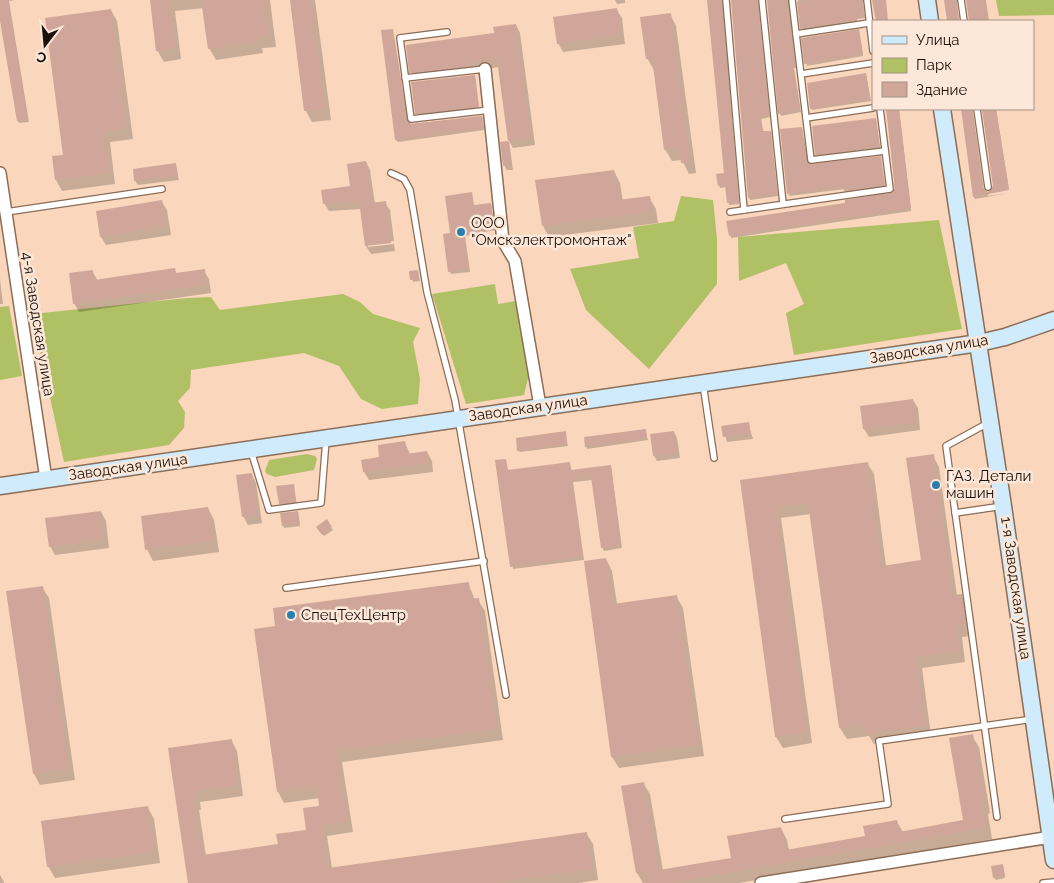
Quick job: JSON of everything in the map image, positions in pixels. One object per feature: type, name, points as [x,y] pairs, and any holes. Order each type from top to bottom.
[{"type":"main road","points":[[927,0],[930,20]]},
{"type":"main road","name":"1-я Заводская улица","points":[[942,110],[1004,506],[1054,860]]},
{"type":"main road","name":"Заводская улица","points":[[0,486],[979,343],[1006,337],[1054,320]]},
{"type":"street","points":[[485,69],[503,241],[515,262],[540,406]]},
{"type":"street","name":"4-я Заводская улица","points":[[0,173],[46,479]]},
{"type":"street","points":[[761,883],[1051,837]]},
{"type":"lane","points":[[726,0],[744,210]]},
{"type":"lane","points":[[762,0],[783,204]]},
{"type":"lane","points":[[792,0],[811,160],[885,151]]},
{"type":"lane","points":[[867,0],[872,41]]},
{"type":"lane","points":[[961,0],[964,20]]},
{"type":"lane","points":[[796,34],[870,23]]},
{"type":"lane","points":[[447,32],[400,38],[411,120],[490,110]]},
{"type":"lane","points":[[801,74],[872,63]]},
{"type":"lane","points":[[405,78],[485,69]]},
{"type":"lane","points":[[806,118],[872,108]]},
{"type":"lane","points":[[730,212],[890,189],[880,110]]},
{"type":"lane","points":[[977,110],[988,187]]},
{"type":"lane","points":[[391,173],[404,179],[410,190],[427,292],[448,369],[458,418],[506,696]]},
{"type":"lane","points":[[6,212],[162,189]]},
{"type":"lane","points":[[703,382],[714,458]]},
{"type":"lane","points":[[991,422],[946,446],[997,817]]},
{"type":"lane","points":[[250,449],[269,510],[321,503],[326,437]]},
{"type":"lane","points":[[955,513],[1004,506]]},
{"type":"lane","points":[[286,588],[484,561]]},
{"type":"lane","points":[[785,819],[888,804],[879,741],[1035,718]]},
{"type":"lane","points":[[1043,883],[1054,882]]},
{"type":"green space","points":[[996,0],[1054,0],[1054,15],[999,16]]},
{"type":"green space","points":[[681,196],[713,200],[717,239],[717,284],[649,369],[586,310],[570,269],[639,258],[633,227],[674,221]]},
{"type":"green space","points":[[939,220],[962,329],[794,355],[786,313],[804,304],[786,263],[739,281],[738,237]]},
{"type":"green space","points":[[495,284],[498,304],[515,301],[530,370],[524,395],[466,404],[432,294]]},
{"type":"green space","points":[[343,294],[360,302],[373,314],[420,328],[413,342],[420,379],[418,404],[382,409],[361,399],[339,366],[304,353],[191,370],[190,388],[178,401],[185,412],[184,428],[169,445],[64,462],[32,314],[211,297],[220,310]]},
{"type":"green space","points":[[9,306],[22,376],[0,380],[0,307]]},
{"type":"green space","points":[[307,454],[315,456],[317,459],[314,470],[275,477],[267,474],[265,471],[269,460]]},
{"type":"building","points":[[0,0],[8,0],[28,119],[17,121],[0,21]]},
{"type":"building","points":[[150,0],[169,0],[176,48],[156,51]]},
{"type":"building","points":[[201,0],[265,0],[270,35],[257,37],[257,42],[208,49]]},
{"type":"building","points":[[290,0],[311,0],[325,109],[304,111]]},
{"type":"building","points":[[707,0],[721,0],[739,202],[727,203],[725,185],[718,186],[716,174],[724,173]]},
{"type":"building","points":[[731,0],[757,0],[769,115],[761,117],[763,131],[771,131],[777,194],[748,198]]},
{"type":"building","points":[[767,0],[785,0],[786,4],[788,4],[795,66],[793,66],[800,110],[778,114]]},
{"type":"building","points":[[812,0],[862,0],[864,16],[857,17],[857,20],[800,29],[797,2]]},
{"type":"building","points":[[872,0],[886,0],[888,20],[876,20]]},
{"type":"building","points":[[944,0],[956,0],[959,20],[947,20]]},
{"type":"building","points":[[966,0],[986,0],[989,20],[969,20]]},
{"type":"building","points":[[617,8],[621,35],[557,44],[553,17]]},
{"type":"building","points":[[111,9],[127,128],[105,131],[110,173],[55,180],[52,156],[63,155],[45,18]]},
{"type":"building","points":[[671,13],[690,162],[681,163],[679,148],[664,150],[652,58],[646,59],[640,17]]},
{"type":"building","points":[[516,24],[531,138],[508,141],[497,60],[474,63],[474,66],[409,73],[406,45],[494,33],[493,27]]},
{"type":"building","points":[[393,29],[408,122],[412,124],[482,116],[484,128],[395,140],[381,30]]},
{"type":"building","points":[[859,29],[863,54],[804,64],[801,38]]},
{"type":"building","points":[[866,73],[870,99],[810,109],[807,83]]},
{"type":"building","points":[[475,75],[479,107],[415,114],[411,82]]},
{"type":"building","points":[[886,110],[899,110],[911,208],[729,236],[726,221],[845,203],[845,200],[893,192],[895,188]]},
{"type":"building","points":[[961,110],[972,110],[983,188],[988,192],[993,186],[982,110],[996,110],[1009,190],[973,197]]},
{"type":"building","points":[[876,118],[880,147],[815,155],[812,126]]},
{"type":"building","points":[[802,127],[806,161],[809,164],[881,156],[885,185],[844,191],[843,187],[787,194],[780,129]]},
{"type":"building","points":[[508,141],[511,164],[503,166],[500,142]]},
{"type":"building","points":[[366,161],[372,203],[386,201],[391,243],[365,246],[359,201],[323,204],[321,190],[350,186],[347,164]]},
{"type":"building","points":[[176,163],[178,176],[134,181],[133,169]]},
{"type":"building","points":[[614,170],[618,200],[650,196],[652,212],[542,226],[535,180]]},
{"type":"building","name":"ООО \"Омскэлектромонтаж\"","points":[[472,192],[474,205],[491,203],[494,228],[464,234],[469,269],[448,272],[443,234],[450,233],[445,196]]},
{"type":"building","points":[[162,200],[167,226],[100,237],[96,211]]},
{"type":"building","points":[[175,268],[176,273],[205,269],[207,285],[73,304],[69,273],[93,270],[94,280]]},
{"type":"building","points":[[418,270],[419,279],[410,280],[409,271]]},
{"type":"building","points":[[913,399],[917,422],[863,429],[860,406]]},
{"type":"building","points":[[749,422],[751,434],[723,437],[721,426]]},
{"type":"building","points":[[646,429],[647,438],[585,447],[584,437]]},
{"type":"building","points":[[566,431],[567,444],[517,451],[516,438]]},
{"type":"building","points":[[674,431],[677,453],[653,456],[650,434]]},
{"type":"building","points":[[405,441],[407,454],[427,451],[429,463],[363,472],[361,460],[379,457],[378,445]]},
{"type":"building","points":[[934,454],[953,595],[962,594],[966,625],[956,626],[960,651],[916,657],[926,726],[866,734],[865,725],[839,728],[808,503],[776,507],[807,733],[775,737],[740,480],[868,462],[882,566],[921,560],[906,458]]},
{"type":"building","points":[[506,459],[508,470],[570,462],[571,470],[611,465],[621,545],[601,548],[591,477],[572,479],[583,557],[510,567],[495,460]]},
{"type":"building","points":[[252,473],[258,515],[242,517],[236,475]]},
{"type":"building","points":[[294,484],[296,502],[279,504],[276,486]]},
{"type":"building","points":[[208,507],[213,541],[145,550],[141,516]]},
{"type":"building","points":[[101,511],[105,539],[49,547],[45,518]]},
{"type":"building","points":[[298,511],[300,524],[282,526],[280,513]]},
{"type":"building","points":[[327,519],[332,527],[322,535],[316,527]]},
{"type":"building","points":[[606,558],[613,604],[677,595],[698,745],[611,757],[584,561]]},
{"type":"building","points":[[469,582],[471,599],[479,598],[497,729],[336,751],[348,821],[322,825],[328,868],[587,832],[592,869],[492,883],[188,883],[168,748],[232,739],[238,785],[195,791],[196,799],[194,800],[202,855],[278,844],[276,834],[306,830],[303,808],[319,806],[317,787],[277,792],[254,629],[275,626],[273,608]]},
{"type":"building","points":[[43,586],[69,769],[33,774],[6,591]]},
{"type":"building","points":[[973,734],[985,802],[982,802],[986,828],[669,883],[645,883],[643,872],[636,873],[621,786],[644,782],[659,870],[731,858],[727,836],[781,827],[786,850],[865,836],[863,826],[897,820],[899,832],[963,820],[949,738]]},
{"type":"building","points":[[148,806],[155,852],[47,867],[41,821]]},
{"type":"building","points":[[1003,864],[1005,876],[993,878],[991,866]]},
{"type":"place","name":"ООО \"Омскэлектромонтаж\"","points":[[461,232]]},
{"type":"place","name":"ГАЗ. Детали машин","points":[[936,485]]},
{"type":"place","name":"СпецТехЦентр","points":[[291,615]]}]
